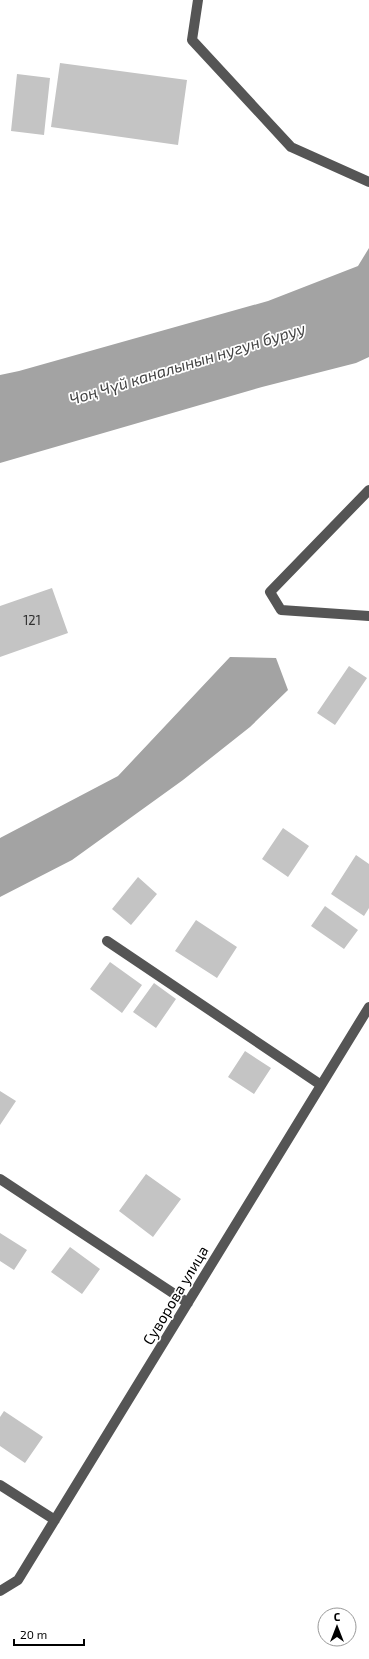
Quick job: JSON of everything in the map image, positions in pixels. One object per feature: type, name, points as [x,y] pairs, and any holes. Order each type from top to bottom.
[{"type":"street","points":[[197,0],[192,40],[291,147],[369,182]]},
{"type":"street","points":[[369,490],[270,592],[280,610],[369,616]]},
{"type":"street","points":[[107,941],[321,1085]]},
{"type":"street","name":"Суворова улица","points":[[0,1591],[18,1580],[369,1007]]},
{"type":"street","points":[[0,1179],[188,1302]]},
{"type":"street","points":[[0,1484],[55,1520]]},
{"type":"water","name":"Чоң Чүй каналынын нугун буруу","points":[[369,248],[369,357],[356,363],[262,387],[0,463],[0,375],[19,371],[268,301],[358,266]]},
{"type":"water","points":[[230,657],[276,658],[288,690],[250,727],[183,780],[72,860],[0,897],[0,838],[118,776]]},
{"type":"building","points":[[60,63],[187,80],[178,145],[51,127]]},
{"type":"building","points":[[17,74],[50,78],[44,135],[11,131]]},
{"type":"building","points":[[52,588],[68,633],[0,657],[0,606]]},
{"type":"building","points":[[349,666],[367,678],[335,725],[317,713]]},
{"type":"building","points":[[283,828],[309,846],[288,877],[262,859]]},
{"type":"building","points":[[356,855],[369,864],[369,908],[364,916],[331,894]]},
{"type":"building","points":[[138,877],[157,894],[131,925],[112,909]]},
{"type":"building","points":[[325,906],[358,930],[344,949],[311,926]]},
{"type":"building","points":[[196,920],[237,947],[217,978],[175,951]]},
{"type":"building","points":[[110,962],[142,985],[122,1013],[90,989]]},
{"type":"building","points":[[154,983],[176,999],[156,1028],[133,1012]]},
{"type":"building","points":[[245,1051],[271,1068],[254,1094],[228,1077]]},
{"type":"building","points":[[0,1091],[16,1101],[0,1125]]},
{"type":"building","points":[[146,1174],[181,1199],[153,1237],[119,1211]]},
{"type":"building","points":[[0,1233],[27,1250],[14,1270],[0,1261]]},
{"type":"building","points":[[70,1247],[100,1269],[82,1294],[51,1272]]},
{"type":"building","points":[[4,1411],[43,1437],[25,1463],[0,1446],[0,1417]]}]
